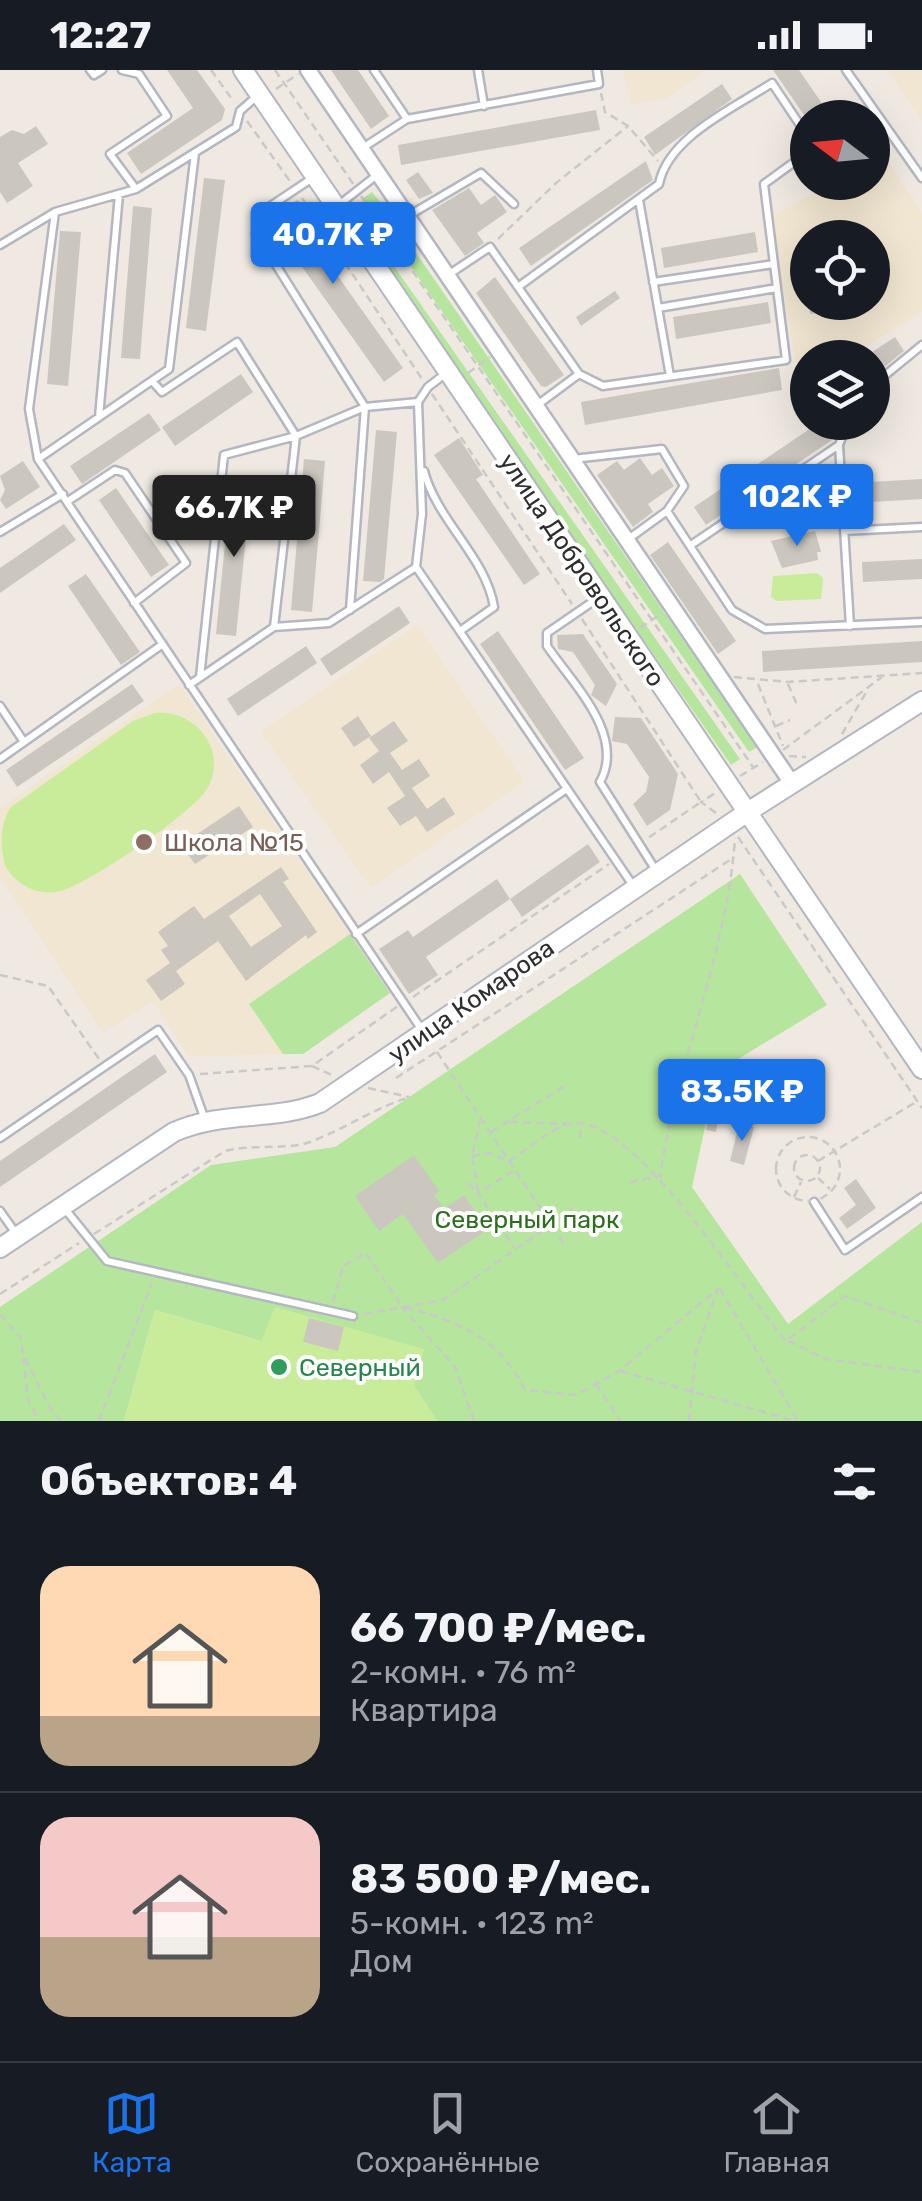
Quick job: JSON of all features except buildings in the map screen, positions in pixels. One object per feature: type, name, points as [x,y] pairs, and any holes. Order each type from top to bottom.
[{"type":"main road","name":"улица Добровольского","points":[[244,70],[922,1069]]},
{"type":"main road","name":"улица Комарова","points":[[0,1248],[174,1132],[205,1118],[295,1113],[335,1094],[791,782],[922,701]]},
{"type":"street","points":[[305,70],[717,674],[779,752],[791,782]]},
{"type":"lane","points":[[90,70],[94,75],[102,70]]},
{"type":"lane","points":[[122,70],[139,74],[167,116],[110,154],[136,189]]},
{"type":"lane","points":[[374,70],[407,119]]},
{"type":"lane","points":[[478,70],[484,106]]},
{"type":"lane","points":[[362,149],[407,119],[598,84],[596,70]]},
{"type":"lane","points":[[846,70],[867,100]]},
{"type":"lane","points":[[518,287],[659,184],[663,165],[692,136],[772,83],[790,110]]},
{"type":"lane","points":[[0,244],[55,212],[136,189],[236,127],[240,110],[261,96]]},
{"type":"lane","points":[[890,133],[922,178]]},
{"type":"lane","points":[[38,459],[169,369],[195,153]]},
{"type":"lane","points":[[447,276],[490,247],[579,374],[603,386],[786,360],[764,184],[790,165]]},
{"type":"lane","points":[[407,216],[481,173],[514,204]]},
{"type":"lane","points":[[336,207],[378,174]]},
{"type":"lane","points":[[315,176],[266,209],[256,233],[365,407],[350,610]]},
{"type":"lane","points":[[99,418],[119,194]]},
{"type":"lane","points":[[639,199],[670,376]]},
{"type":"lane","points":[[55,212],[29,410],[38,459],[160,646],[425,1034]]},
{"type":"lane","points":[[654,282],[774,264]]},
{"type":"lane","points":[[658,308],[777,288]]},
{"type":"lane","points":[[152,381],[162,392],[237,342],[296,436],[274,627]]},
{"type":"lane","points":[[890,371],[922,345]]},
{"type":"lane","points":[[536,406],[579,374]]},
{"type":"lane","points":[[451,377],[428,386],[418,402],[422,460],[416,566],[635,888]]},
{"type":"lane","points":[[200,677],[224,455],[296,436],[365,407],[418,402]]},
{"type":"lane","points":[[841,440],[850,626]]},
{"type":"lane","points":[[691,545],[839,444]]},
{"type":"lane","points":[[572,459],[662,449],[684,486],[668,511],[626,540]]},
{"type":"lane","points":[[422,460],[432,499],[491,588],[494,607],[460,631]]},
{"type":"lane","points":[[0,532],[115,470],[125,473],[186,563],[134,602]]},
{"type":"lane","points":[[668,511],[732,610],[743,620],[765,629],[922,622]]},
{"type":"lane","points":[[844,531],[922,527]]},
{"type":"lane","points":[[188,684],[274,627],[329,624],[416,566]]},
{"type":"lane","points":[[600,597],[548,633],[546,646],[602,726],[609,765],[600,782],[657,873]]},
{"type":"lane","points":[[0,759],[160,646]]},
{"type":"lane","points":[[0,706],[24,742]]},
{"type":"lane","points":[[356,934],[565,790]]},
{"type":"lane","points":[[0,1138],[158,1030],[188,1075],[205,1118]]},
{"type":"lane","points":[[814,1202],[845,1250],[922,1197]]},
{"type":"lane","points":[[63,1206],[107,1260],[352,1316]]},
{"type":"lane","points":[[0,1210],[18,1236]]},
{"type":"path","points":[[211,70],[296,189],[636,696],[701,802],[730,824]]},
{"type":"path","points":[[275,70],[753,768]]},
{"type":"path","points":[[261,96],[305,70]]},
{"type":"path","points":[[598,84],[605,112],[628,126],[663,165]]},
{"type":"path","points":[[490,247],[556,183],[628,126]]},
{"type":"path","points":[[451,377],[478,366],[498,351]]},
{"type":"path","points":[[627,636],[672,606]]},
{"type":"path","points":[[717,674],[758,682],[788,682],[922,673]]},
{"type":"path","points":[[779,752],[882,678]]},
{"type":"path","points":[[758,682],[775,727],[779,752]]},
{"type":"path","points":[[788,682],[798,707]]},
{"type":"path","points":[[841,735],[870,686]]},
{"type":"path","points":[[775,727],[790,720]]},
{"type":"path","points":[[779,752],[810,757]]},
{"type":"path","points":[[639,844],[701,802]]},
{"type":"path","points":[[660,1176],[712,972],[735,832],[922,1108]]},
{"type":"path","points":[[396,1078],[531,994],[733,858]]},
{"type":"path","points":[[188,1075],[312,1066],[615,860]]},
{"type":"path","points":[[0,975],[48,986],[104,1066]]},
{"type":"path","points":[[436,1050],[566,1248]]},
{"type":"path","points":[[490,1133],[566,1085]]},
{"type":"path","points":[[0,1294],[224,1150],[248,1144],[308,1143],[363,1114],[410,1097]]},
{"type":"path","points":[[818,1161],[917,1101]]},
{"type":"path","points":[[478,1193],[472,1156],[480,1118]]},
{"type":"path","points":[[509,1122],[582,1124],[613,1134],[660,1176],[786,1341],[826,1359],[922,1372]]},
{"type":"path","points":[[509,1161],[569,1124]]},
{"type":"path","points":[[580,1138],[582,1124]]},
{"type":"path","points":[[807,1136],[828,1143],[835,1151],[840,1171],[832,1191],[814,1202],[784,1192],[775,1173],[780,1152],[787,1144],[807,1136]]},
{"type":"path","points":[[472,1156],[490,1153],[509,1161]]},
{"type":"path","points":[[802,1180],[794,1171],[798,1159],[806,1155],[818,1161]]},
{"type":"path","points":[[817,1177],[818,1161]]},
{"type":"path","points":[[478,1193],[515,1170]]},
{"type":"path","points":[[630,1182],[660,1176]]},
{"type":"path","points":[[817,1177],[832,1191]]},
{"type":"path","points":[[802,1180],[817,1177]]},
{"type":"path","points":[[793,1198],[802,1180]]},
{"type":"path","points":[[468,1182],[515,1248]]},
{"type":"path","points":[[352,1316],[443,1300],[574,1209]]},
{"type":"path","points":[[330,1312],[343,1266],[366,1252],[401,1306],[456,1367],[474,1421]]},
{"type":"path","points":[[99,1421],[156,1273]]},
{"type":"path","points":[[401,1306],[447,1318],[508,1358],[524,1390],[576,1395],[619,1371],[719,1288]]},
{"type":"path","points":[[689,1421],[696,1351],[719,1288]]},
{"type":"path","points":[[719,1288],[796,1421]]},
{"type":"path","points":[[786,1341],[845,1296],[922,1323]]},
{"type":"path","points":[[0,1314],[21,1338],[28,1400],[39,1421]]},
{"type":"path","points":[[23,1353],[50,1408],[62,1421]]},
{"type":"path","points":[[619,1371],[796,1421]]},
{"type":"path","points":[[595,1382],[620,1421]]},
{"type":"shaded area","points":[[623,70],[706,70],[667,98],[632,105]]},
{"type":"shaded area","points":[[887,70],[922,70],[922,120]]},
{"type":"shaded area","points":[[890,164],[922,213],[922,311],[877,340],[792,340],[771,217],[802,200],[890,200]]},
{"type":"shaded area","points":[[417,625],[524,781],[371,888],[261,732]]},
{"type":"shaded area","name":"Школа №15","points":[[179,684],[390,993],[303,1054],[189,1056],[153,1001],[103,1033],[0,876],[0,808]]},
{"type":"green space","points":[[372,192],[757,747],[749,752],[363,198]]},
{"type":"green space","points":[[351,205],[740,759],[731,765],[343,210]]},
{"type":"green space","points":[[817,573],[823,578],[821,599],[776,601],[771,597],[773,576]]},
{"type":"green space","points":[[155,713],[184,718],[205,735],[214,761],[207,789],[160,831],[69,888],[40,892],[20,882],[5,865],[2,850],[3,827],[11,807],[133,721]]},
{"type":"green space","name":"Северный парк","points":[[740,874],[827,1005],[717,1072],[692,1187],[788,1324],[922,1222],[922,1421],[437,1421],[414,1386],[423,1349],[261,1341],[155,1310],[124,1421],[0,1421],[0,1307],[211,1165],[335,1147]]},
{"type":"green space","points":[[350,934],[390,993],[303,1054],[283,1054],[249,1004]]},
{"type":"green space","name":"Северный","points":[[275,1307],[424,1349],[414,1386],[437,1421],[124,1421],[155,1310],[261,1341]]},
{"type":"place","name":"Школа №15","points":[[144,842]]},
{"type":"place","name":"Северный","points":[[279,1367]]}]
